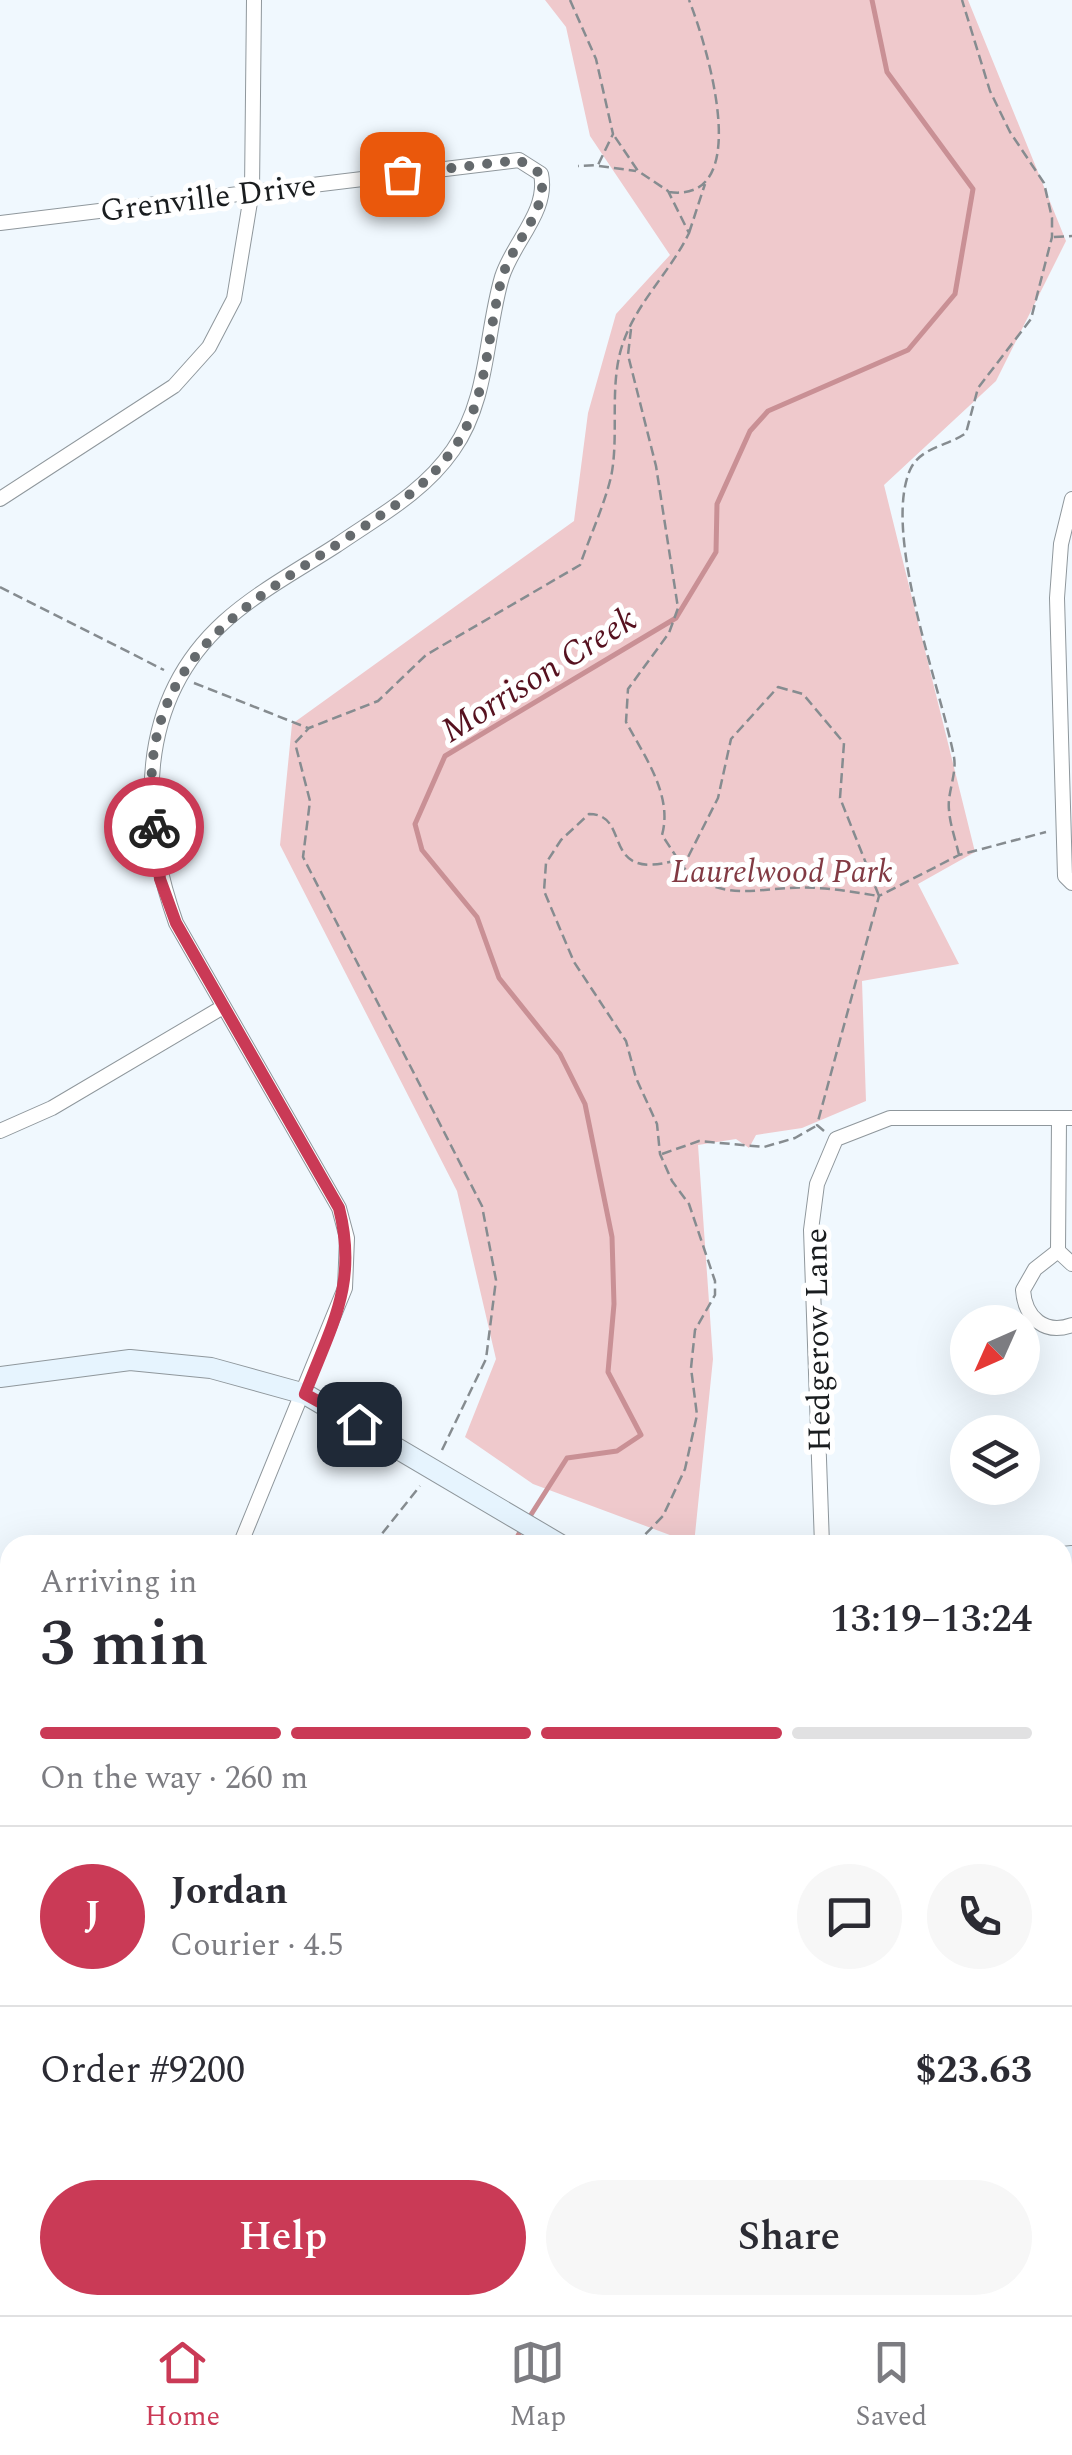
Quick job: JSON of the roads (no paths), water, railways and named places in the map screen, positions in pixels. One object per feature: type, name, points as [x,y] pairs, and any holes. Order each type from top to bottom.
[{"type":"street","points":[[0,498],[174,386],[209,347],[234,298],[246,245],[252,190],[254,0]]},
{"type":"street","name":"Grenville Drive","points":[[0,224],[519,160],[541,174],[545,192],[503,275],[476,407],[454,448],[422,488],[221,624],[181,678],[165,708],[152,752],[150,800],[160,879],[176,923],[339,1208],[346,1238],[346,1288],[244,1535]]},
{"type":"street","points":[[1072,499],[1061,544],[1058,598],[1064,876],[1072,884]]},
{"type":"street","points":[[0,1131],[52,1108],[222,1008]]},
{"type":"street","name":"Hedgerow Lane","points":[[822,1535],[811,1230],[817,1184],[836,1139],[890,1118],[1066,1119]]},
{"type":"street","points":[[1066,1119],[1058,1250],[1027,1278],[1024,1303],[1038,1323],[1050,1328],[1072,1325]]},
{"type":"street","points":[[1058,1250],[1072,1264]]},
{"type":"street","points":[[0,1377],[130,1360],[211,1368],[305,1394],[545,1535]]},
{"type":"waterway","name":"Morrison Creek","points":[[527,1521],[567,1458],[617,1451],[641,1435],[608,1372],[614,1304],[612,1237],[585,1104],[560,1054],[499,978],[477,917],[422,850],[415,824],[445,756],[676,618],[716,552],[717,504],[750,431],[768,411],[908,350],[955,294],[973,189],[887,72],[872,0]]},
{"type":"waterway","name":"Morrison Creek","points":[[518,1535],[521,1530]]},
{"type":"park label","name":"Laurelwood Park","points":[[782,871]]}]
